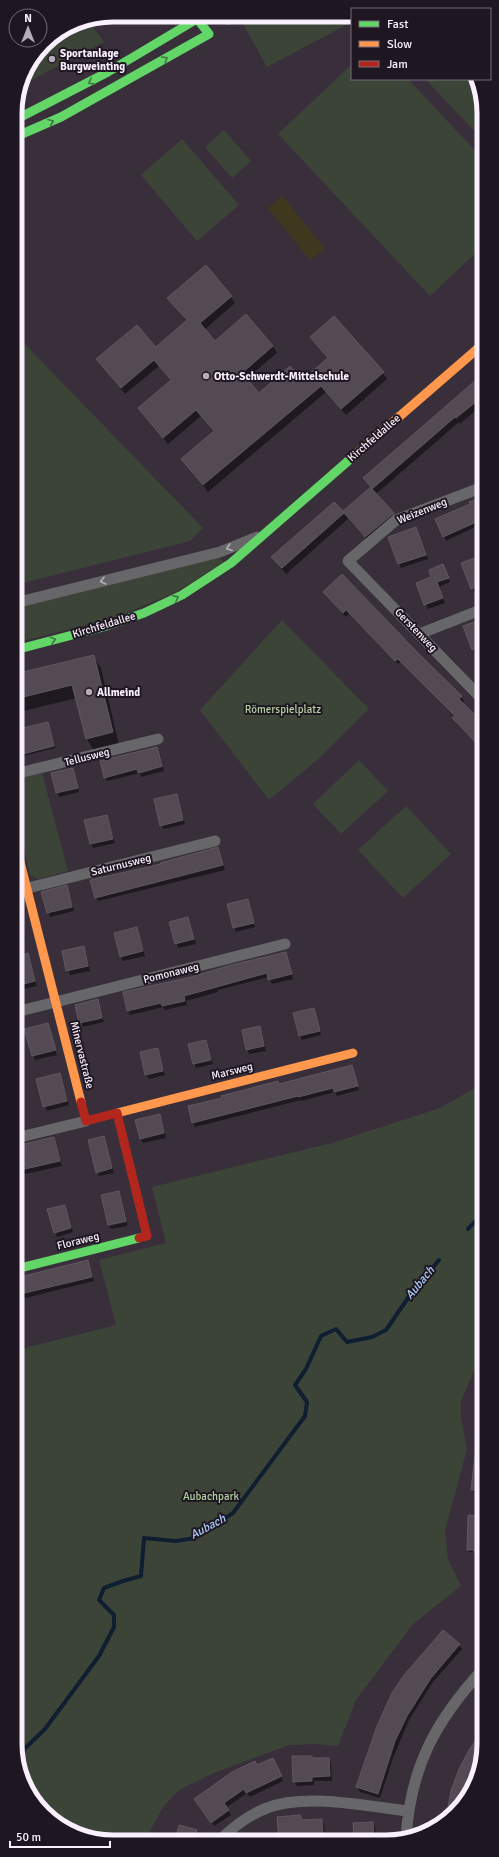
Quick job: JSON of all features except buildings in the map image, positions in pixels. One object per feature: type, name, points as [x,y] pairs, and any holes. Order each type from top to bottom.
[{"type":"main road","points":[[22,117],[51,103],[133,59],[188,22]]},
{"type":"main road","points":[[22,134],[61,117],[209,34],[200,22]]},
{"type":"main road","name":"Kirchfeldallee","points":[[22,648],[103,627],[144,613],[182,595],[231,563],[477,349]]},
{"type":"main road","name":"Minervastraße","points":[[22,867],[86,1121]]},
{"type":"main road","name":"Marsweg","points":[[117,1113],[353,1053]]},
{"type":"main road","points":[[86,1121],[117,1113]]},
{"type":"main road","name":"Floraweg","points":[[22,1267],[147,1236],[117,1113]]},
{"type":"street","name":"Weizenweg","points":[[348,561],[396,520],[477,489]]},
{"type":"street","name":"Kirchfeldallee","points":[[22,602],[220,552],[265,533]]},
{"type":"street","name":"Gerstenweg","points":[[348,561],[477,694]]},
{"type":"street","points":[[419,634],[477,611]]},
{"type":"street","name":"Tellusweg","points":[[22,773],[158,739]]},
{"type":"street","name":"Saturnusweg","points":[[22,889],[215,841]]},
{"type":"street","name":"Pomonaweg","points":[[22,1010],[285,944]]},
{"type":"street","points":[[22,1137],[86,1121]]},
{"type":"street","points":[[406,1833],[407,1811],[416,1777],[431,1737],[453,1704],[477,1676]]},
{"type":"street","points":[[225,1835],[246,1818],[268,1807],[288,1803],[333,1802],[407,1811]]},
{"type":"green space","points":[[242,22],[351,22],[351,23],[267,67]]},
{"type":"green space","name":"Sportanlage Burgweinting","points":[[91,25],[104,42],[28,82],[37,62],[53,45],[67,34]]},
{"type":"green space","points":[[351,65],[351,80],[409,80],[477,153],[477,252],[430,296],[278,134]]},
{"type":"green space","points":[[426,80],[471,80],[476,101],[477,134]]},
{"type":"green space","points":[[224,130],[251,161],[232,178],[205,147]]},
{"type":"green space","points":[[182,139],[239,205],[197,241],[141,175]]},
{"type":"green space","points":[[22,341],[203,528],[190,541],[22,583]]},
{"type":"green space","points":[[218,557],[224,562],[176,592],[117,617],[22,641],[22,606]]},
{"type":"green space","name":"Römerspielplatz","points":[[282,620],[369,709],[316,761],[269,800],[200,710]]},
{"type":"green space","points":[[359,760],[388,791],[341,834],[313,804]]},
{"type":"green space","points":[[42,773],[68,871],[38,879],[30,875],[22,842],[22,778]]},
{"type":"green space","points":[[406,806],[451,854],[403,898],[358,850]]},
{"type":"green space","name":"Aubachpark","points":[[477,1087],[477,1366],[461,1401],[461,1418],[467,1449],[445,1531],[448,1559],[461,1586],[413,1624],[356,1700],[338,1746],[316,1744],[289,1745],[216,1772],[179,1790],[163,1807],[149,1835],[107,1835],[84,1830],[67,1823],[53,1812],[37,1795],[27,1773],[23,1756],[22,1348],[116,1325],[99,1260],[166,1243],[152,1187],[332,1143],[440,1108]]},
{"type":"sand","points":[[283,196],[325,249],[310,260],[268,208]]},
{"type":"waterway","name":"Aubach","points":[[468,1229],[477,1219]]},
{"type":"waterway","name":"Aubach","points":[[23,1751],[45,1729],[99,1656],[114,1627],[114,1615],[99,1600],[104,1588],[141,1576],[144,1538],[176,1541],[195,1538],[233,1513],[305,1416],[307,1402],[295,1385],[306,1369],[321,1336],[336,1329],[347,1342],[372,1337],[386,1330],[410,1295],[439,1260]]},
{"type":"traffic: fast","points":[[22,116],[108,72],[192,22]]},
{"type":"traffic: fast","points":[[200,22],[209,34]]},
{"type":"traffic: fast","points":[[22,134],[61,117],[209,34]]},
{"type":"traffic: fast","points":[[22,648],[103,627],[144,613],[182,595],[231,563],[355,455]]},
{"type":"traffic: fast","points":[[22,1267],[139,1238]]},
{"type":"traffic: slow","points":[[355,455],[477,349]]},
{"type":"traffic: slow","points":[[22,870],[81,1102]]},
{"type":"traffic: slow","points":[[117,1113],[353,1053]]},
{"type":"traffic: jam","points":[[81,1102],[86,1121],[117,1113],[147,1236],[139,1238]]},
{"type":"place","name":"Sportanlage Burgweinting","points":[[52,59]]},
{"type":"place","name":"Otto-Schwerdt-Mittelschule","points":[[206,376]]},
{"type":"place","name":"Allmeind","points":[[89,692]]}]
